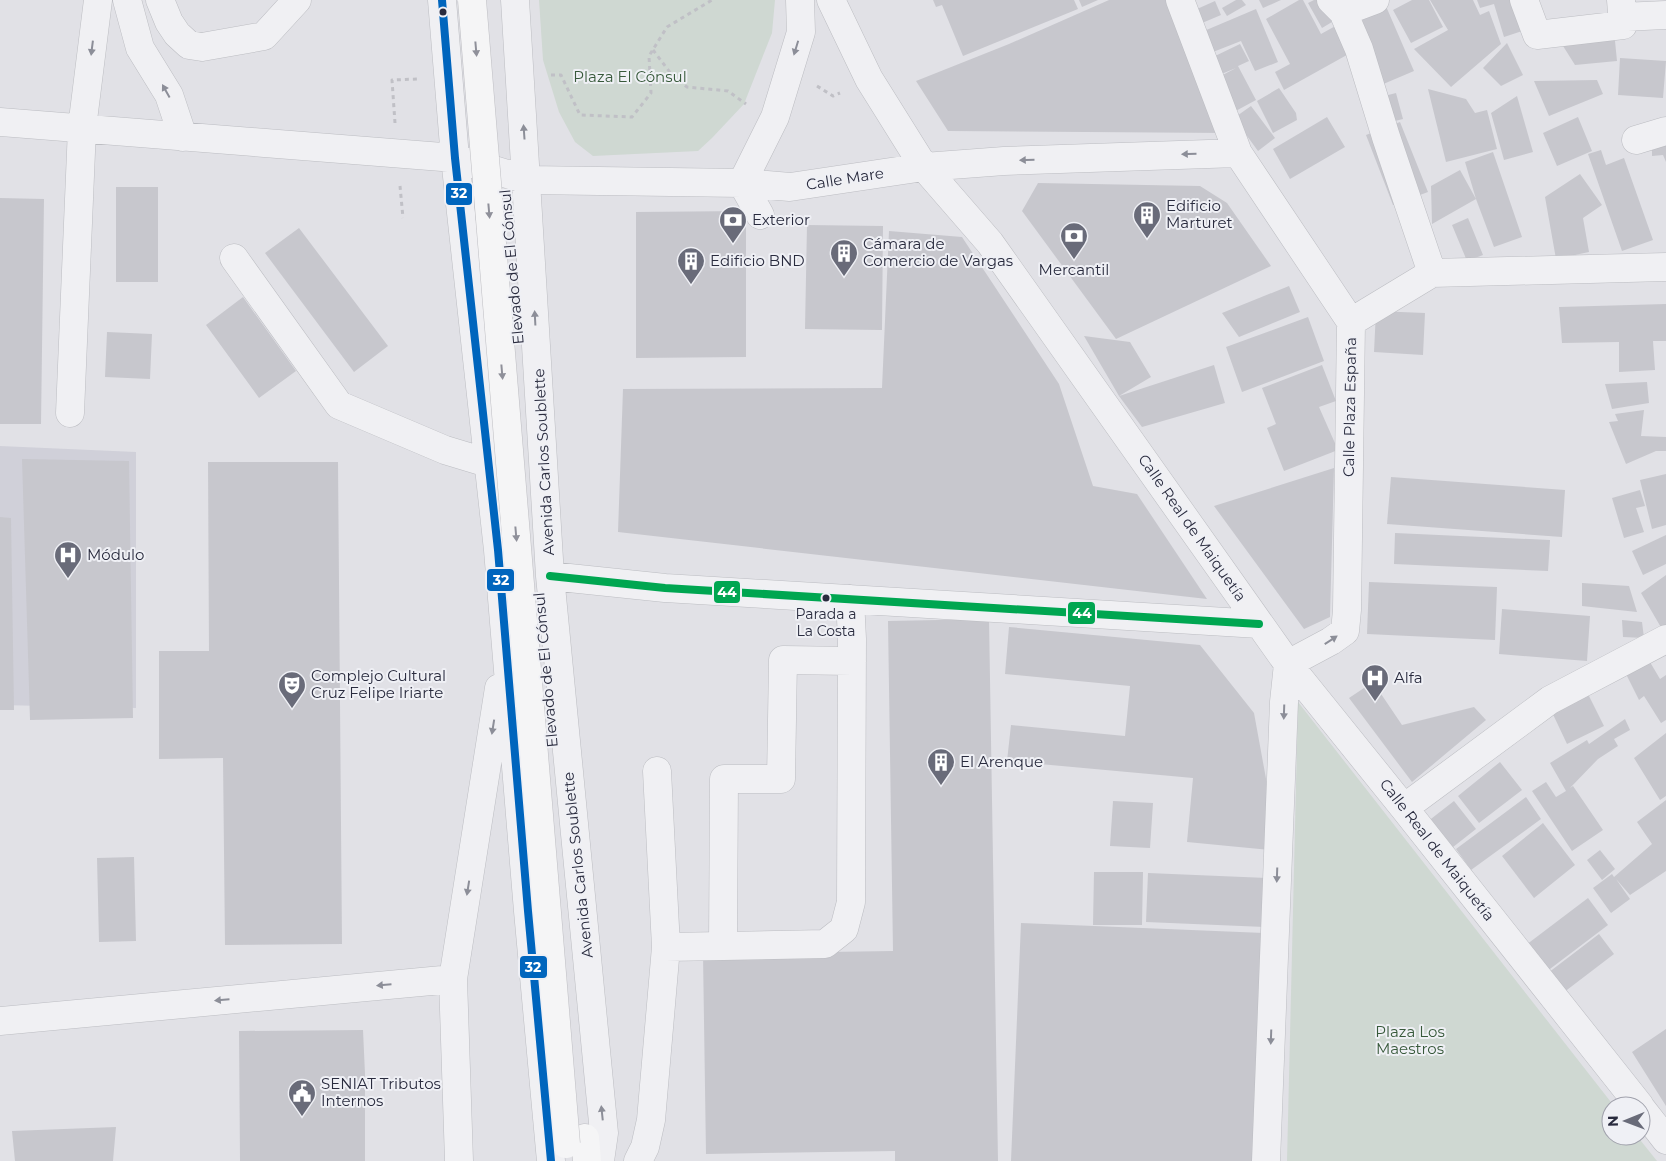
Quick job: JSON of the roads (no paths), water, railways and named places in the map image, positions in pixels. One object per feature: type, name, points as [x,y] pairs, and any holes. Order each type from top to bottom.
[{"type":"main road","name":"Elevado de El Cónsul","points":[[472,0],[565,1134],[564,1161]]},
{"type":"main road","name":"Elevado de El Cónsul","points":[[490,0],[587,1161]]},
{"type":"street","points":[[70,413],[82,128],[98,0]]},
{"type":"street","points":[[127,0],[140,48],[169,95],[183,136]]},
{"type":"street","points":[[160,0],[169,22],[177,34],[188,45],[202,47],[264,36],[297,0]]},
{"type":"street","points":[[442,0],[455,158],[506,644],[551,1161]]},
{"type":"street","name":"Avenida Carlos Soublette","points":[[515,0],[550,576],[604,1133],[600,1161]]},
{"type":"street","points":[[760,215],[742,183],[775,117],[801,32],[800,0]]},
{"type":"street","name":"Calle Real de Maiquetía","points":[[831,0],[869,79],[924,166],[990,243],[1288,664],[1631,1096]]},
{"type":"street","name":"Calle Plaza España","points":[[1180,0],[1238,153],[1351,322],[1347,610],[1345,631],[1331,641],[1288,664]]},
{"type":"street","points":[[1375,0],[1337,6],[1359,50],[1432,273]]},
{"type":"street","points":[[1524,0],[1537,35],[1623,25],[1621,8],[1666,15]]},
{"type":"street","name":"Calle Mare","points":[[0,122],[455,158],[527,180],[742,183],[790,187],[924,166],[1004,161],[1238,153]]},
{"type":"street","points":[[1636,140],[1666,131]]},
{"type":"street","points":[[234,258],[339,405],[445,450],[488,463]]},
{"type":"street","points":[[1351,322],[1432,273],[1666,267]]},
{"type":"street","points":[[550,576],[665,588],[1259,624]]},
{"type":"street","points":[[666,947],[825,944],[844,930],[851,902],[852,661],[850,599]]},
{"type":"street","points":[[1404,808],[1550,700],[1666,639]]},
{"type":"street","points":[[459,1161],[453,979],[506,644]]},
{"type":"street","points":[[722,946],[724,779],[781,779],[783,660],[852,661]]},
{"type":"street","points":[[1266,1161],[1284,702],[1288,664]]},
{"type":"street","points":[[638,1161],[651,1120],[666,947],[657,771]]},
{"type":"street","points":[[0,1020],[453,979]]},
{"type":"street","name":"Calle Real de Maiquetía","points":[[1651,1119],[1665,1135]]},
{"type":"place","name":"Edificio Marturet","points":[[1147,239]]},
{"type":"place","name":"Exterior","points":[[733,244]]},
{"type":"place","name":"Mercantil","points":[[1074,260]]},
{"type":"place","name":"Cámara de Comercio de Vargas","points":[[844,277]]},
{"type":"place","name":"Edificio BND","points":[[691,285]]},
{"type":"place","name":"Módulo","points":[[68,579]]},
{"type":"place","name":"Parada a La Costa","points":[[826,598]]},
{"type":"place","name":"Alfa","points":[[1375,702]]},
{"type":"place","name":"Complejo Cultural Cruz Felipe Iriarte","points":[[292,709]]},
{"type":"place","name":"El Arenque","points":[[941,786]]},
{"type":"place","name":"SENIAT Tributos Internos","points":[[302,1117]]},
{"type":"park label","name":"Plaza El Cónsul","points":[[630,77]]},
{"type":"park label","name":"Plaza Los Maestros","points":[[1410,1040]]}]
